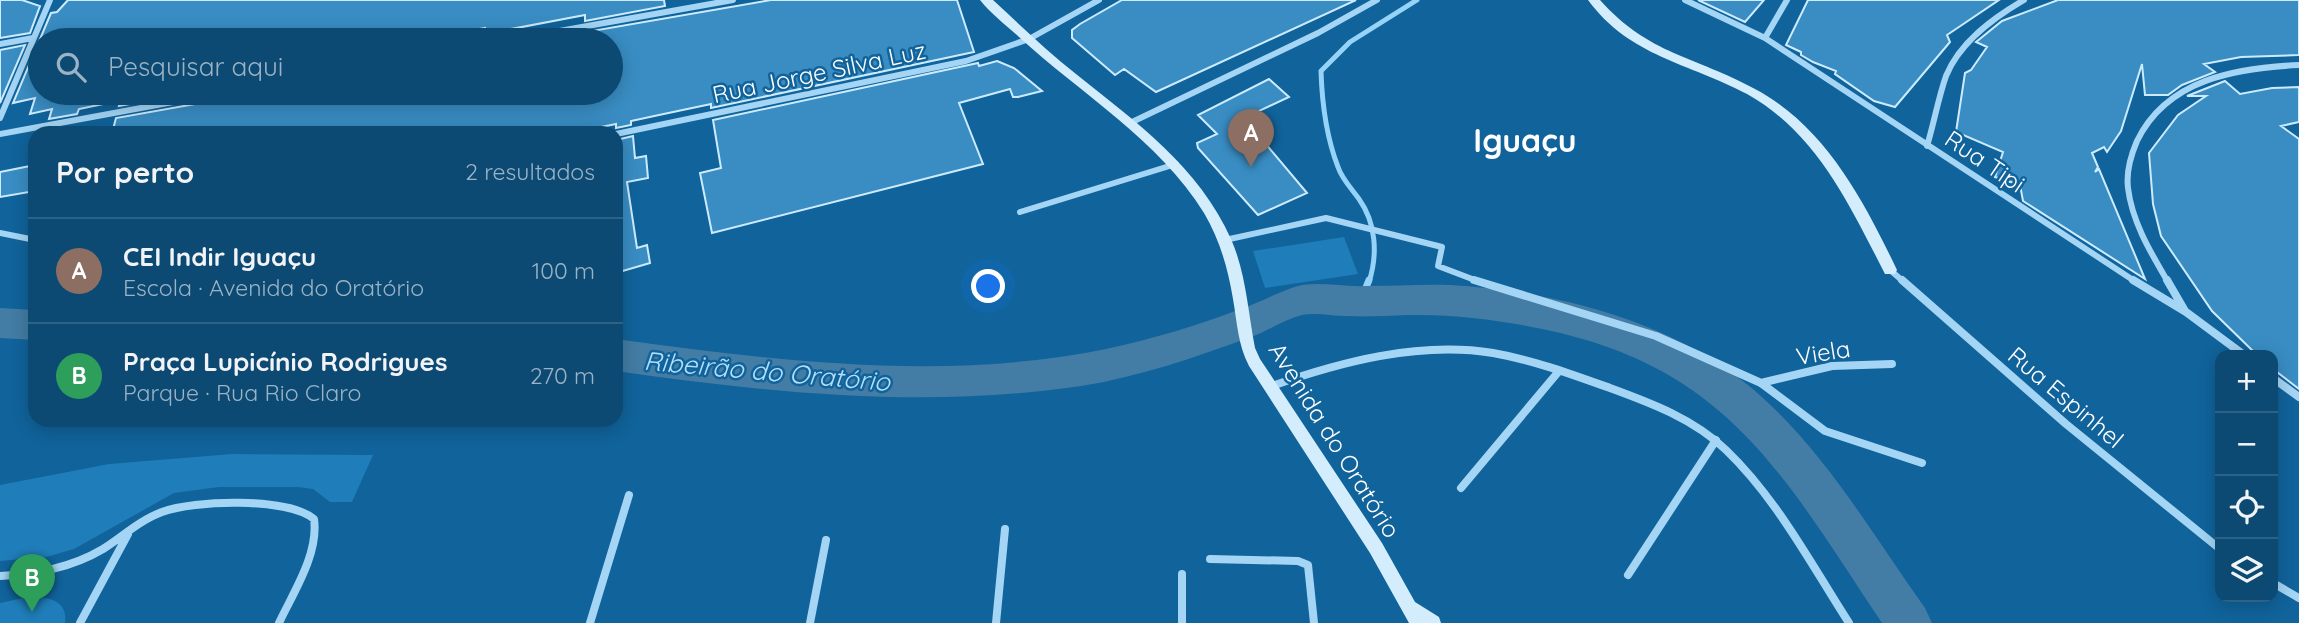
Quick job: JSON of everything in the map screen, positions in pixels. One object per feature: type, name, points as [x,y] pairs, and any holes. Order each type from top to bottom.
[{"type":"main road","name":"Avenida do Oratório","points":[[986,0],[1177,163],[1201,194],[1226,246],[1248,348],[1254,362],[1376,548],[1418,623]]},
{"type":"main road","points":[[1594,0],[1606,17],[1651,51],[1721,77],[1755,93],[1813,142],[1853,198],[1890,271]]},
{"type":"main road","points":[[1410,606],[1433,623]]},
{"type":"street","points":[[37,28],[50,0]]},
{"type":"street","points":[[576,28],[733,0]]},
{"type":"street","name":"Rua Jorge Silva Luz","points":[[623,133],[966,61],[1029,39],[1099,0]]},
{"type":"street","points":[[1130,123],[1318,33],[1377,0]]},
{"type":"street","name":"Rua Tipi","points":[[1685,0],[1765,38],[2088,253],[2186,312],[2237,350]]},
{"type":"street","points":[[1765,38],[1787,0]]},
{"type":"street","points":[[1927,146],[1947,76],[1955,61],[1984,26],[2024,0]]},
{"type":"street","points":[[0,44],[28,39]]},
{"type":"street","points":[[0,118],[28,50]]},
{"type":"street","points":[[2186,312],[2137,220],[2128,189],[2130,162],[2140,130],[2179,92],[2207,79],[2244,68],[2299,65]]},
{"type":"street","points":[[48,126],[159,105]]},
{"type":"street","points":[[0,135],[28,130]]},
{"type":"street","points":[[1020,212],[1177,163]]},
{"type":"street","points":[[1226,246],[1326,218],[1442,247],[1438,266],[1467,278],[1656,336],[1760,383],[1825,431],[1922,463]]},
{"type":"street","points":[[0,233],[28,239]]},
{"type":"street","name":"Rua Espinhel","points":[[1890,271],[2066,424],[2215,545]]},
{"type":"street","points":[[1269,387],[1302,375],[1387,355],[1448,351],[1505,356],[1559,371],[1646,401],[1716,440],[1751,477],[1849,623]]},
{"type":"street","name":"Viela","points":[[1760,383],[1832,366],[1892,364]]},
{"type":"street","points":[[1461,488],[1559,371]]},
{"type":"street","points":[[2278,382],[2299,397]]},
{"type":"street","points":[[1628,575],[1716,440]]},
{"type":"street","points":[[590,623],[629,495]]},
{"type":"street","points":[[0,576],[29,575],[64,567],[96,553],[165,511],[184,506],[289,506],[308,512],[315,520],[316,538],[279,623]]},
{"type":"street","points":[[996,623],[1005,529]]},
{"type":"street","points":[[80,623],[129,531]]},
{"type":"street","points":[[810,623],[826,540]]},
{"type":"street","points":[[1210,559],[1298,561],[1308,565],[1314,623]]},
{"type":"street","points":[[1182,574],[1182,623]]},
{"type":"street","points":[[2278,586],[2299,598]]},
{"type":"shaded area","points":[[1344,237],[1358,274],[1265,288],[1253,251]]},
{"type":"shaded area","points":[[232,454],[373,455],[352,502],[330,502],[313,489],[298,487],[219,487],[174,493],[74,549],[46,557],[0,561],[0,485],[109,464]]},
{"type":"shaded area","points":[[32,596],[46,598],[61,605],[65,623],[0,623],[0,603]]},
{"type":"building","points":[[0,0],[22,0],[40,6],[32,28],[28,28],[28,33],[0,38]]},
{"type":"building","points":[[68,0],[664,0],[665,6],[585,21],[585,15],[517,28],[45,28],[51,13],[57,12]]},
{"type":"building","points":[[771,0],[957,0],[974,52],[711,108],[711,104],[659,115],[631,121],[631,125],[623,127],[616,124],[114,126],[116,118],[189,105],[623,105],[623,28],[609,28]]},
{"type":"building","points":[[1122,0],[1356,0],[1156,92],[1124,69],[1115,75],[1072,38],[1072,30]]},
{"type":"building","points":[[1698,0],[1764,0],[1745,22]]},
{"type":"building","points":[[1808,0],[1999,0],[1947,35],[1950,42],[1895,107],[1874,101],[1835,74],[1836,71],[1813,62],[1786,45]]},
{"type":"building","points":[[2058,0],[2299,0],[2299,55],[2241,57],[2204,64],[2215,72],[2182,85],[2168,95],[2145,95],[2142,64],[2121,131],[2107,152],[2104,147],[2092,153],[2098,167],[2095,172],[2099,169],[2145,279],[2023,201],[2020,185],[1995,177],[2003,152],[1956,132],[1965,73],[1971,70],[1987,47],[1976,42],[2002,21]]},
{"type":"building","points":[[25,45],[0,103],[0,50]]},
{"type":"building","points":[[997,61],[1014,68],[1042,91],[1013,97],[1010,89],[959,103],[983,164],[712,233],[700,173],[721,168],[713,120]]},
{"type":"building","points":[[28,67],[28,100],[13,103]]},
{"type":"building","points":[[1269,79],[1289,97],[1244,118],[1307,193],[1258,215],[1198,148],[1197,143],[1217,134],[1198,115]]},
{"type":"building","points":[[2225,81],[2240,94],[2272,88],[2299,87],[2299,122],[2281,126],[2299,139],[2299,389],[2278,373],[2278,350],[2252,350],[2212,311],[2161,236],[2153,204],[2149,153],[2178,115],[2206,96],[2187,96]]},
{"type":"building","points":[[33,105],[98,105],[79,109],[77,114],[49,119],[52,109],[30,114]]},
{"type":"building","points":[[633,136],[635,158],[646,156],[648,178],[627,182],[637,248],[647,245],[650,263],[623,271],[623,138]]},
{"type":"building","points":[[28,166],[28,192],[0,197],[0,172]]},
{"type":"waterway","points":[[1369,282],[1374,261],[1372,228],[1365,208],[1342,176],[1330,144],[1321,71],[1350,42],[1417,0]]},
{"type":"waterway","points":[[1361,300],[1369,280]]},
{"type":"waterway","name":"Ribeirão do Oratório","points":[[623,356],[791,376],[908,382],[966,381],[1025,377],[1128,360],[1215,334],[1262,317],[1292,302],[1308,299],[1462,301],[1556,316],[1648,345],[1703,374],[1734,397],[1790,455],[1816,488],[1909,623]]},
{"type":"waterway","name":"Ribeirão do Oratório","points":[[0,323],[28,325]]},
{"type":"place","name":"CEI Indir Iguaçu","points":[[1251,167]]},
{"type":"place","name":"Praça Lupicínio Rodrigues","points":[[32,612]]},
{"type":"district","name":"Iguaçu","points":[[1525,140]]}]
